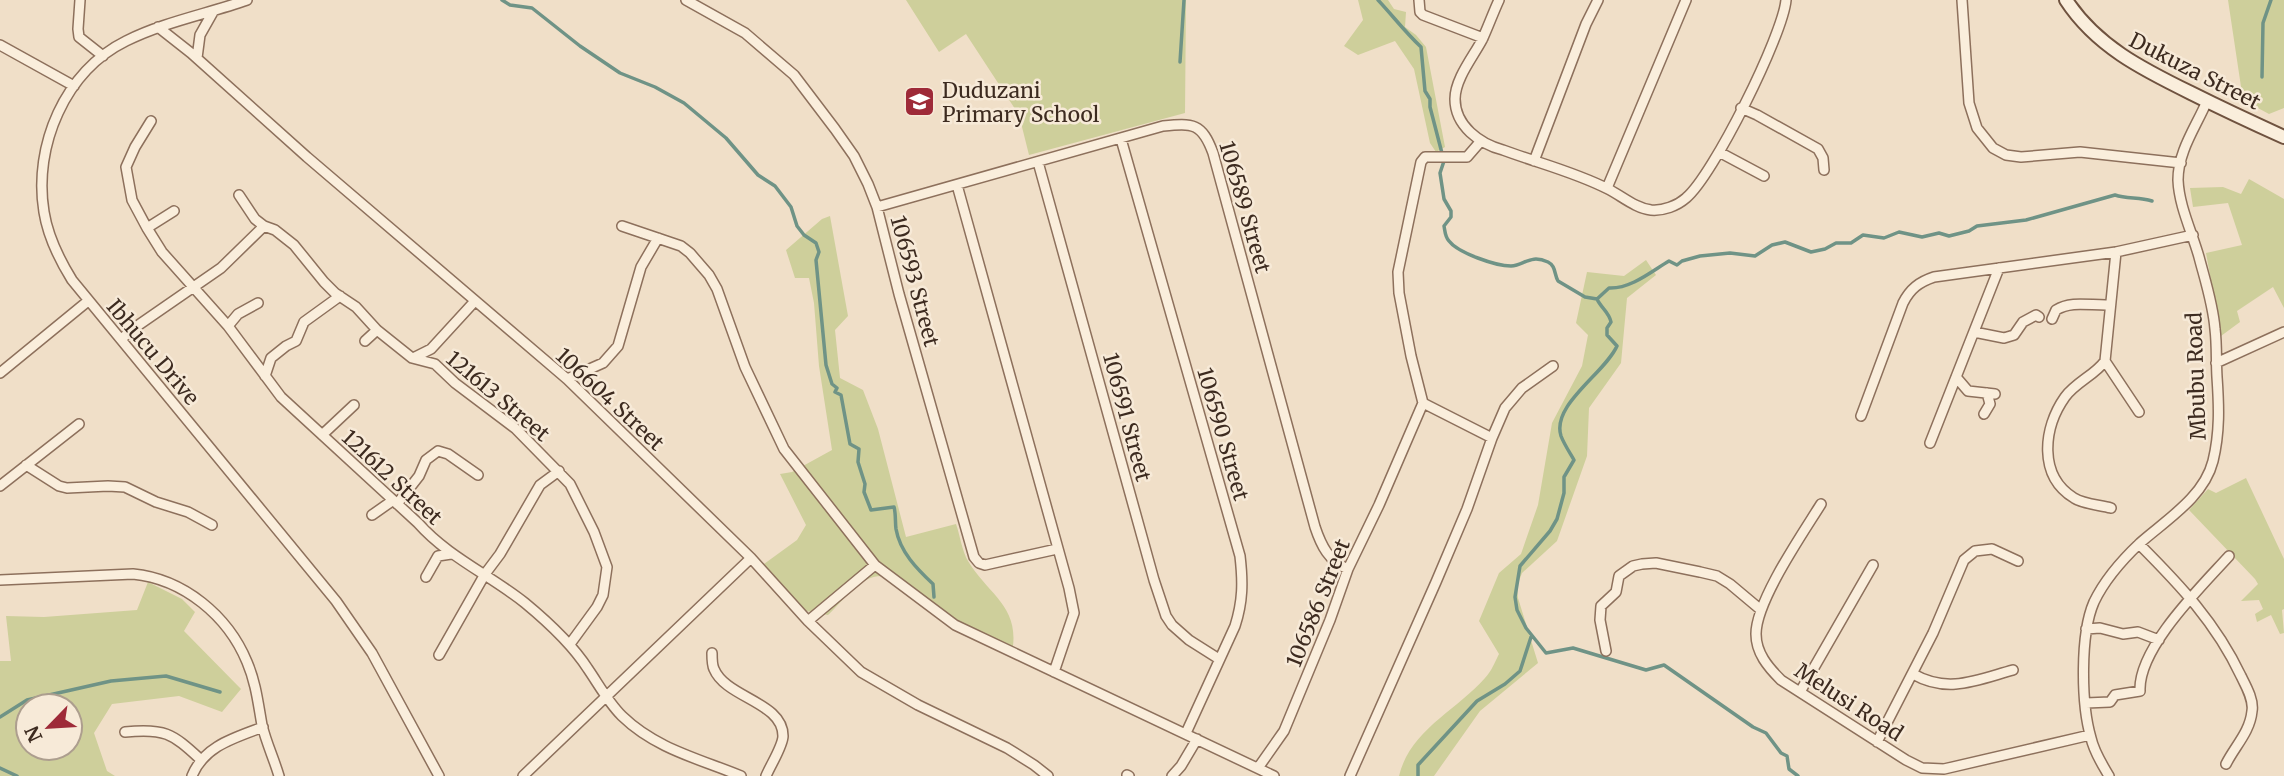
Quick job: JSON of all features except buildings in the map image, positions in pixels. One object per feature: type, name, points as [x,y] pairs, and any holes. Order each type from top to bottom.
[{"type":"main road","name":"Dukuza Street","points":[[2066,0],[2081,21],[2116,53],[2207,101],[2284,137]]},
{"type":"street","points":[[80,0],[79,37],[103,55]]},
{"type":"street","name":"Ibhucu Drive","points":[[247,0],[158,27],[125,41],[103,55],[83,73],[61,108],[49,137],[43,162],[42,191],[46,220],[54,245],[72,280],[336,601],[372,653],[439,776]]},
{"type":"street","name":"106593 Street","points":[[686,0],[745,33],[794,75],[854,156],[877,207],[974,557],[985,565],[1057,549]]},
{"type":"street","points":[[1419,0],[1420,12],[1423,15],[1483,38]]},
{"type":"street","points":[[1499,0],[1483,38],[1458,83],[1455,98],[1464,125],[1480,142],[1607,188],[1640,207],[1651,210],[1664,209],[1686,198],[1701,181],[1719,152],[1778,32],[1786,0]]},
{"type":"street","points":[[1534,161],[1586,24],[1598,0]]},
{"type":"street","points":[[1607,188],[1686,0]]},
{"type":"street","points":[[1962,0],[1969,103],[1977,128],[1993,148],[2013,157],[2080,152],[2180,163]]},
{"type":"street","points":[[197,58],[200,35],[213,12]]},
{"type":"street","name":"106604 Street","points":[[158,27],[566,379],[751,558],[841,654],[872,680],[1007,748],[1048,776]]},
{"type":"street","points":[[0,45],[74,86]]},
{"type":"street","name":"Mbubu Road","points":[[2109,776],[2094,749],[2086,703],[2084,642],[2094,602],[2115,569],[2191,497],[2211,467],[2219,430],[2215,330],[2211,302],[2181,201],[2178,178],[2184,147],[2207,101]]},
{"type":"street","points":[[1741,108],[1757,114],[1818,149],[1823,158],[1824,170]]},
{"type":"street","name":"121612 Street","points":[[151,121],[125,167],[132,200],[162,252],[228,326],[296,412],[433,541],[526,604],[570,644],[605,698],[624,718],[668,748],[741,776]]},
{"type":"street","name":"106589 Street","points":[[877,207],[1163,127],[1184,124],[1196,126],[1208,137],[1315,527],[1329,556],[1348,569]]},
{"type":"street","name":"106590 Street","points":[[1121,139],[1240,556],[1244,584],[1235,626],[1186,733]]},
{"type":"street","points":[[1480,142],[1467,157],[1425,157],[1421,162],[1398,272],[1399,293],[1423,404],[1492,438]]},
{"type":"street","points":[[1719,152],[1764,176]]},
{"type":"street","name":"106591 Street","points":[[1038,162],[1166,616],[1178,632],[1219,659]]},
{"type":"street","points":[[957,185],[1064,568],[1074,613],[1054,672]]},
{"type":"street","name":"121613 Street","points":[[239,195],[255,219],[294,245],[315,272],[356,307],[377,330],[412,358],[435,364],[455,383],[516,429],[569,484],[601,548],[607,568],[603,595],[570,644]]},
{"type":"street","points":[[147,228],[174,211]]},
{"type":"street","points":[[121,339],[221,268],[264,226]]},
{"type":"street","points":[[622,226],[681,246],[709,275],[718,289],[745,368],[784,449],[875,565],[955,625],[1274,776]]},
{"type":"street","points":[[1861,416],[1899,313],[1907,295],[1920,282],[1934,277],[2116,252],[2193,235]]},
{"type":"street","points":[[566,379],[603,363],[618,346],[640,267],[657,239]]},
{"type":"street","points":[[2116,252],[2105,361],[2139,412]]},
{"type":"street","points":[[1930,443],[1999,268]]},
{"type":"street","points":[[265,376],[271,358],[296,341],[306,320],[340,296]]},
{"type":"street","points":[[0,373],[88,301]]},
{"type":"street","points":[[412,358],[431,349],[475,301]]},
{"type":"street","points":[[228,326],[238,314],[258,303]]},
{"type":"street","points":[[2052,319],[2056,310],[2070,303],[2110,305]]},
{"type":"street","points":[[1974,332],[2004,338],[2014,335],[2023,323],[2036,315],[2039,317]]},
{"type":"street","points":[[365,341],[377,330]]},
{"type":"street","points":[[2216,363],[2284,332]]},
{"type":"street","points":[[431,349],[435,364]]},
{"type":"street","points":[[2105,361],[2065,397],[2053,420],[2047,453],[2050,471],[2058,484],[2075,500],[2111,508]]},
{"type":"street","points":[[1350,776],[1467,509],[1505,408],[1514,396],[1553,366]]},
{"type":"street","points":[[1956,377],[1968,391]]},
{"type":"street","points":[[1950,391],[1991,393],[1990,404],[1984,414]]},
{"type":"street","name":"106586 Street","points":[[1258,768],[1284,731],[1348,569],[1423,404]]},
{"type":"street","points":[[322,435],[354,405]]},
{"type":"street","points":[[0,486],[79,425]]},
{"type":"street","points":[[372,515],[394,502],[419,476],[426,460],[438,451],[448,454],[478,475]]},
{"type":"street","points":[[26,465],[58,486],[125,487],[156,502],[188,512],[212,525]]},
{"type":"street","points":[[439,655],[540,485],[559,471]]},
{"type":"street","name":"Melusi Road","points":[[1821,503],[1767,595],[1761,610],[1756,631],[1757,643],[1768,668],[1774,674],[1877,742],[1922,768],[1944,769],[2090,735]]},
{"type":"street","points":[[2139,544],[2206,616],[2235,664],[2250,698],[2253,710],[2245,736],[2226,764]]},
{"type":"street","points":[[1877,742],[1947,603],[1960,567],[1969,555],[1975,551],[1992,549],[2018,561]]},
{"type":"street","points":[[426,577],[438,556],[451,554]]},
{"type":"street","points":[[2086,703],[2110,702],[2115,695],[2140,691],[2139,679],[2159,640],[2190,597],[2230,556]]},
{"type":"street","points":[[523,776],[751,558]]},
{"type":"street","points":[[1606,651],[1600,620],[1601,606],[1616,592],[1619,576],[1633,566],[1656,563],[1717,576],[1761,610]]},
{"type":"street","points":[[808,621],[875,565]]},
{"type":"street","points":[[1800,692],[1873,565]]},
{"type":"street","points":[[0,580],[134,574],[150,576],[172,584],[191,595],[217,616],[247,662],[258,692],[262,727],[279,776]]},
{"type":"street","points":[[2087,629],[2100,628],[2123,634],[2138,632],[2159,640]]},
{"type":"street","points":[[712,653],[714,669],[721,679],[734,691],[761,705],[779,722],[783,731],[783,741],[766,776]]},
{"type":"street","points":[[1913,674],[1926,682],[1946,685],[2013,670]]},
{"type":"street","points":[[192,776],[200,759],[214,747],[262,727]]},
{"type":"street","points":[[125,732],[164,732],[181,742],[200,759]]},
{"type":"street","points":[[1172,776],[1197,739]]},
{"type":"green space","points":[[906,0],[1186,0],[1185,113],[1029,155],[1019,115],[966,34],[939,52]]},
{"type":"green space","points":[[1358,0],[1388,0],[1394,9],[1406,12],[1405,27],[1426,47],[1445,147],[1436,152],[1430,143],[1414,69],[1395,41],[1358,55],[1344,46],[1363,20]]},
{"type":"green space","points":[[2228,0],[2284,0],[2284,108],[2269,114],[2243,100]]},
{"type":"green space","points":[[2249,179],[2284,199],[2284,308],[2273,287],[2237,311],[2240,322],[2221,336],[2206,253],[2242,245],[2228,203],[2193,207],[2190,188],[2223,187],[2241,194]]},
{"type":"green space","points":[[830,216],[848,316],[835,330],[840,378],[863,390],[878,429],[906,537],[956,524],[968,561],[1008,614],[1013,640],[1011,657],[952,629],[883,576],[860,584],[828,615],[806,611],[764,564],[797,540],[806,525],[780,474],[792,472],[832,450],[809,278],[795,278],[786,250],[822,219]]},
{"type":"green space","points":[[1646,260],[1656,275],[1627,298],[1621,363],[1589,408],[1587,456],[1557,541],[1522,573],[1517,586],[1518,598],[1538,663],[1480,711],[1434,776],[1399,776],[1405,760],[1423,733],[1485,678],[1499,654],[1479,621],[1499,573],[1521,554],[1538,505],[1552,423],[1582,366],[1588,335],[1576,323],[1587,272],[1624,276]]},
{"type":"green space","points":[[2246,478],[2284,559],[2284,633],[2280,634],[2271,615],[2257,622],[2255,614],[2263,609],[2259,600],[2241,601],[2258,584],[2255,579],[2189,510],[2208,489],[2216,493]]},
{"type":"green space","points":[[148,582],[182,599],[195,612],[184,631],[241,689],[222,712],[179,696],[112,704],[94,733],[107,771],[115,776],[0,776],[0,661],[11,661],[6,616],[44,617],[137,610]]},
{"type":"waterway","points":[[502,0],[510,5],[532,8],[620,73],[655,87],[684,103],[726,138],[758,175],[775,186],[791,207],[797,226],[816,243],[819,252],[816,260],[826,365],[832,384],[837,388],[835,392],[841,395],[850,444],[859,449],[858,462],[865,484],[864,492],[871,510],[894,507],[901,545],[915,566],[933,584],[934,597]]},
{"type":"waterway","points":[[1180,62],[1184,0]]},
{"type":"waterway","points":[[1378,0],[1421,47],[1425,91],[1430,99],[1444,161],[1440,173],[1444,199],[1451,211],[1451,217],[1444,226],[1448,239],[1454,246],[1469,254],[1496,264],[1511,266],[1532,259],[1548,262],[1554,268],[1558,281],[1585,297],[1597,299],[1611,322],[1607,335],[1617,346],[1571,401],[1560,424],[1561,436],[1574,460],[1564,477],[1564,493],[1557,519],[1520,566],[1515,597],[1517,610],[1526,628],[1546,653],[1573,648],[1646,670],[1664,665],[1753,727],[1766,733],[1781,753],[1787,756],[1789,769],[1798,776]]},
{"type":"waterway","points":[[2262,77],[2263,23],[2271,0]]},
{"type":"waterway","points":[[1597,299],[1609,288],[1633,283],[1669,261],[1677,265],[1700,256],[1730,253],[1755,256],[1772,245],[1785,242],[1811,252],[1836,243],[1851,243],[1863,235],[1884,238],[1899,232],[1922,237],[1939,233],[1949,236],[1977,226],[2026,220],[2115,195],[2152,201]]},
{"type":"waterway","points":[[1418,776],[1418,765],[1477,701],[1520,671],[1531,637]]},
{"type":"waterway","points":[[0,717],[27,700],[111,681],[166,676],[220,692]]},
{"type":"waterway","points":[[0,768],[17,776]]},
{"type":"place","name":"Duduzani Primary School","points":[[919,102]]}]
